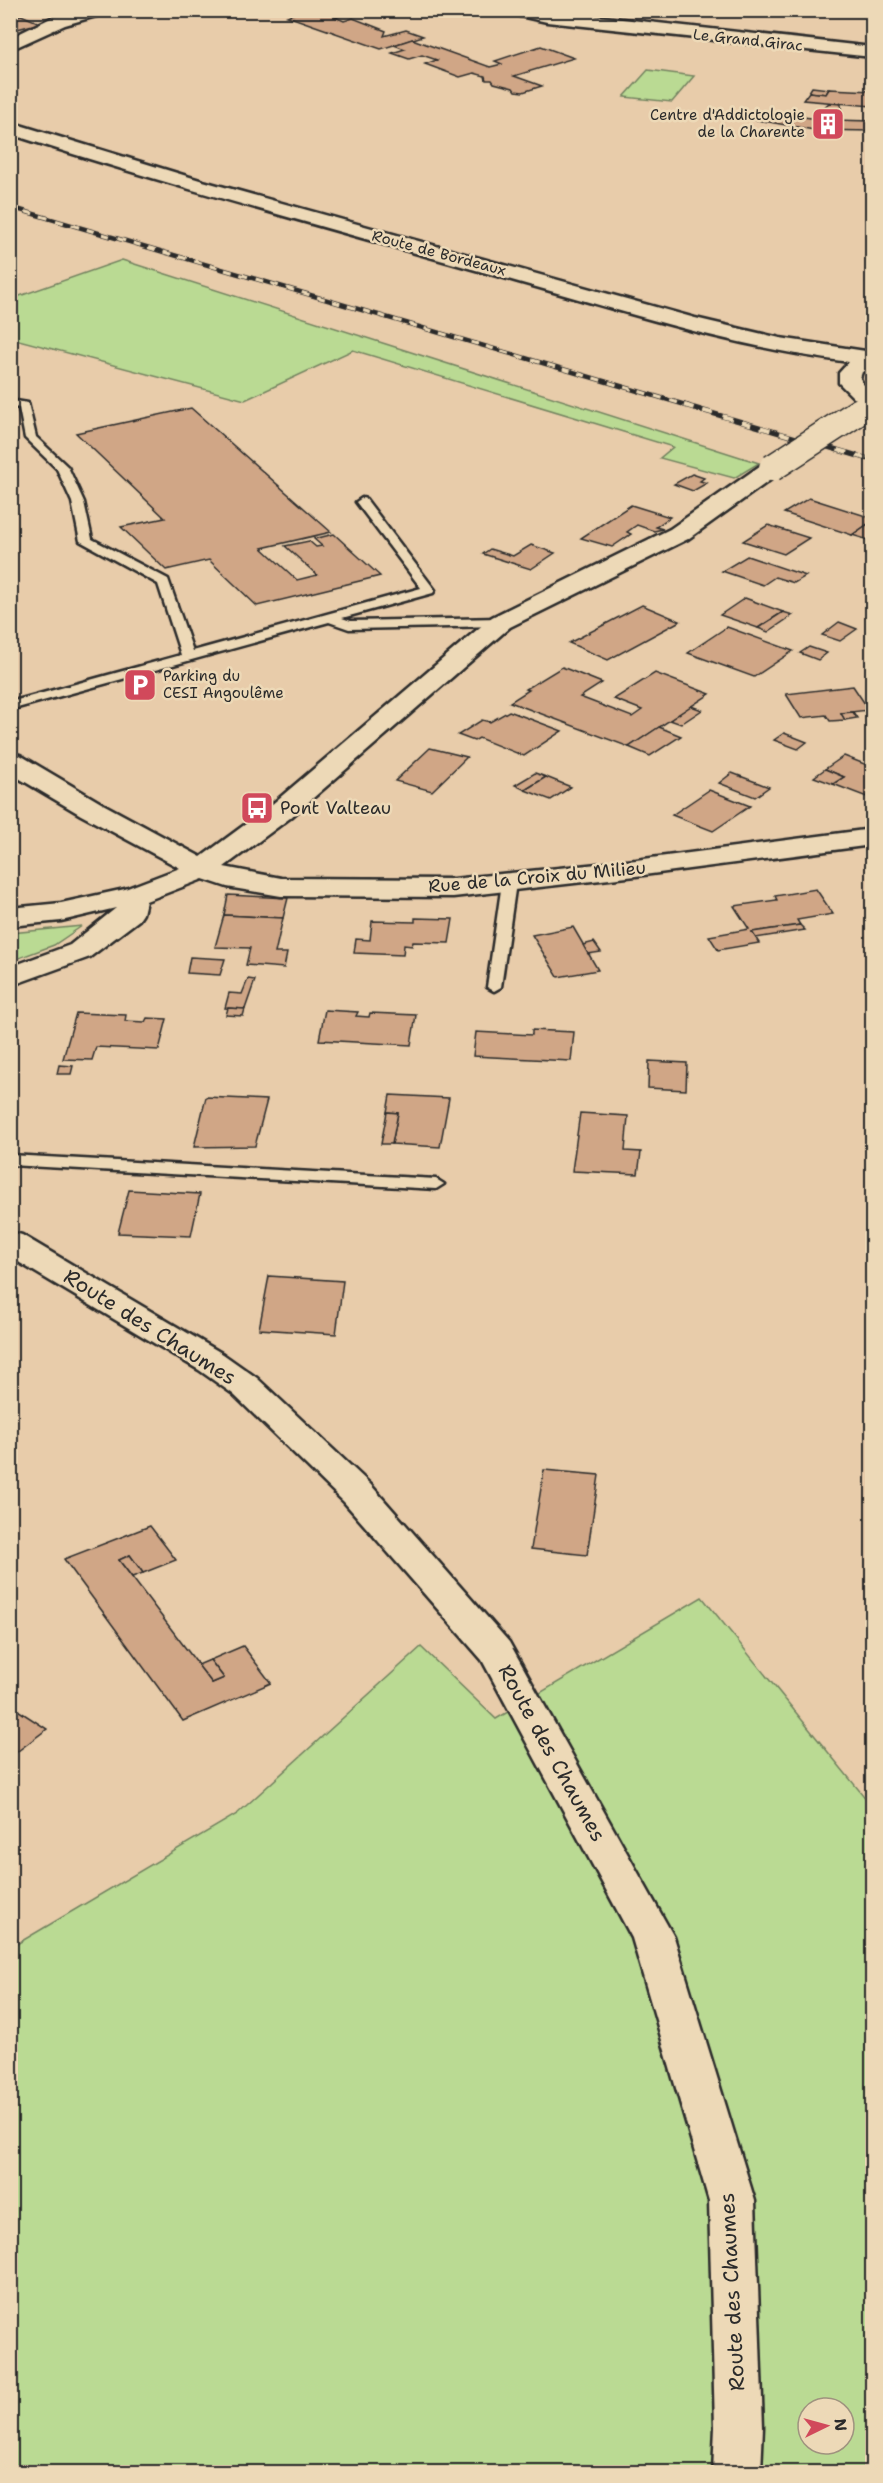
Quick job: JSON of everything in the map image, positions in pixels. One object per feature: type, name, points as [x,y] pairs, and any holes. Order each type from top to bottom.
[{"type":"street","points":[[10,45],[59,21],[97,10]]},
{"type":"street","name":"Le Grand Girac","points":[[517,10],[547,17],[873,52]]},
{"type":"street","name":"Route de Bordeaux","points":[[10,128],[124,165],[662,315],[812,350],[873,358]]},
{"type":"street","name":"Route de Bordeaux","points":[[10,141],[61,158],[317,231],[722,344],[822,369],[848,381],[868,404]]},
{"type":"street","points":[[848,381],[848,374],[853,368],[873,358]]},
{"type":"street","points":[[10,917],[61,912],[133,896],[203,868],[280,812],[501,621],[679,534],[868,404]]},
{"type":"street","name":"Rue de la Croix du Milieu","points":[[10,761],[91,809],[203,868],[227,878],[281,887],[453,888],[873,837]]},
{"type":"street","points":[[10,977],[80,951],[129,914],[133,896]]},
{"type":"street","name":"Route des Chaumes","points":[[10,1242],[211,1362],[245,1386],[357,1492],[496,1652],[653,1937],[732,2201],[739,2427],[737,2472]]},
{"type":"lane","points":[[10,403],[24,405],[31,438],[62,467],[78,502],[86,541],[164,582],[188,656]]},
{"type":"lane","points":[[10,706],[429,590],[362,502]]},
{"type":"lane","points":[[329,617],[350,625],[501,621]]},
{"type":"lane","points":[[494,987],[509,883]]},
{"type":"lane","points":[[10,1160],[436,1184]]},
{"type":"green space","points":[[648,70],[694,76],[672,102],[624,97]]},
{"type":"green space","points":[[122,260],[759,463],[734,478],[660,458],[673,447],[353,350],[245,400],[11,338],[11,299]]},
{"type":"green space","points":[[82,926],[54,945],[11,961],[11,933]]},
{"type":"green space","points":[[702,1597],[867,1800],[872,1802],[872,2472],[11,2472],[10,1948],[237,1814],[421,1647],[496,1719]]},
{"type":"building","points":[[304,10],[330,10],[343,15],[335,17],[344,21],[353,18],[386,31],[384,36],[406,30],[423,36],[381,49],[287,16]]},
{"type":"building","points":[[21,15],[40,23],[10,31],[10,18]]},
{"type":"building","points":[[412,39],[490,67],[502,64],[495,61],[541,46],[574,58],[514,76],[542,86],[523,92],[494,83],[492,80],[486,80],[485,76],[474,73],[460,77],[425,64],[437,60],[422,55],[409,59],[392,53],[405,49],[394,45]]},
{"type":"building","points":[[812,87],[829,89],[826,94],[809,92]]},
{"type":"building","name":"Centre d'Addictologie de la Charente","points":[[829,89],[872,91],[872,106],[803,100],[809,92],[826,94]]},
{"type":"building","points":[[829,103],[841,104],[842,121],[832,120],[829,112],[820,111]]},
{"type":"building","name":"Centre d'Addictologie de la Charente","points":[[755,111],[811,118],[820,111],[829,112],[832,120],[872,121],[872,131],[814,130],[746,118]]},
{"type":"building","points":[[191,408],[331,532],[262,548],[297,580],[317,575],[285,546],[309,541],[316,547],[322,546],[314,539],[334,534],[380,576],[257,606],[209,560],[166,570],[121,527],[165,518],[76,433]]},
{"type":"building","points":[[692,474],[704,478],[700,481],[707,483],[693,491],[674,484]]},
{"type":"building","points":[[809,498],[872,518],[872,521],[852,535],[784,513]]},
{"type":"building","points":[[631,505],[670,517],[656,527],[663,529],[654,531],[637,525],[627,532],[631,534],[612,547],[581,538]]},
{"type":"building","points":[[871,522],[872,541],[852,535]]},
{"type":"building","points":[[768,525],[809,538],[784,554],[743,541]]},
{"type":"building","points":[[531,545],[555,553],[531,569],[483,554],[490,549],[513,556]]},
{"type":"building","points":[[747,556],[806,576],[794,583],[775,577],[763,585],[722,571]]},
{"type":"building","points":[[745,598],[783,612],[758,628],[720,615]]},
{"type":"building","points":[[642,605],[680,621],[608,660],[569,643]]},
{"type":"building","points":[[783,612],[793,615],[768,632],[758,628]]},
{"type":"building","points":[[839,622],[857,629],[840,641],[822,635]]},
{"type":"building","points":[[727,627],[793,651],[754,677],[688,653]]},
{"type":"building","points":[[809,647],[827,653],[818,660],[800,653]]},
{"type":"building","points":[[562,667],[602,683],[580,697],[632,717],[642,710],[614,699],[655,673],[710,694],[629,747],[510,702],[529,690],[526,689]]},
{"type":"building","points":[[853,686],[869,710],[841,713],[845,720],[830,721],[826,715],[801,718],[786,694]]},
{"type":"building","points":[[691,706],[702,710],[681,724],[670,720]]},
{"type":"building","points":[[509,711],[562,731],[524,756],[479,738],[474,741],[458,735],[482,720],[490,722]]},
{"type":"building","points":[[853,712],[857,718],[845,720],[841,713]]},
{"type":"building","points":[[659,727],[681,736],[650,756],[629,747]]},
{"type":"building","points":[[784,733],[807,742],[798,749],[774,740]]},
{"type":"building","points":[[430,748],[467,757],[432,791],[395,781]]},
{"type":"building","points":[[844,756],[872,767],[872,799],[833,784],[844,777],[825,769]]},
{"type":"building","points":[[825,769],[844,777],[833,784],[814,777]]},
{"type":"building","points":[[535,773],[546,777],[525,790],[515,785]]},
{"type":"building","points":[[732,773],[769,787],[755,797],[719,783]]},
{"type":"building","points":[[546,777],[571,787],[551,800],[525,790]]},
{"type":"building","points":[[709,790],[750,806],[713,831],[672,815]]},
{"type":"building","points":[[816,889],[833,914],[797,920],[800,925],[752,932],[759,943],[718,950],[709,936],[749,929],[734,906],[777,900],[775,896]]},
{"type":"building","points":[[228,895],[288,898],[283,918],[224,915]]},
{"type":"building","points":[[224,915],[283,918],[275,953],[287,953],[284,968],[246,965],[250,948],[215,947]]},
{"type":"building","points":[[415,918],[453,919],[449,943],[413,942],[412,946],[404,945],[403,955],[354,953],[356,939],[370,940],[372,921],[415,922]]},
{"type":"building","points":[[800,925],[805,930],[756,938],[752,932]]},
{"type":"building","points":[[573,927],[598,970],[558,977],[532,935]]},
{"type":"building","points":[[594,942],[601,952],[588,954],[583,945]]},
{"type":"building","points":[[190,957],[225,959],[220,975],[187,973]]},
{"type":"building","points":[[248,979],[255,980],[245,1009],[225,1008],[229,993],[242,994]]},
{"type":"building","points":[[228,1008],[245,1009],[243,1016],[226,1015]]},
{"type":"building","points":[[325,1010],[358,1012],[356,1016],[369,1017],[370,1013],[416,1015],[411,1045],[319,1040]]},
{"type":"building","points":[[76,1013],[126,1015],[125,1021],[145,1022],[147,1018],[167,1019],[159,1050],[96,1047],[92,1060],[63,1059]]},
{"type":"building","points":[[532,1030],[574,1032],[571,1061],[473,1056],[476,1032],[532,1035]]},
{"type":"building","points":[[649,1061],[687,1063],[686,1090],[648,1088]]},
{"type":"building","points":[[59,1065],[73,1066],[71,1074],[57,1074]]},
{"type":"building","points":[[390,1095],[449,1098],[440,1147],[392,1144],[398,1113],[387,1112]]},
{"type":"building","points":[[206,1097],[267,1100],[255,1146],[194,1147]]},
{"type":"building","points":[[387,1112],[398,1113],[392,1144],[381,1144]]},
{"type":"building","points":[[580,1113],[628,1116],[625,1151],[641,1152],[638,1174],[572,1171]]},
{"type":"building","points":[[129,1190],[200,1194],[191,1236],[118,1233]]},
{"type":"building","points":[[269,1276],[343,1281],[336,1334],[259,1329]]},
{"type":"building","points":[[544,1470],[599,1475],[587,1555],[531,1549]]},
{"type":"building","points":[[150,1526],[176,1560],[143,1573],[130,1555],[119,1560],[212,1683],[224,1678],[210,1660],[243,1646],[271,1683],[183,1721],[64,1559]]},
{"type":"building","points":[[130,1555],[143,1573],[132,1577],[119,1560]]},
{"type":"building","points":[[210,1660],[224,1678],[212,1683],[198,1665]]},
{"type":"building","points":[[10,1705],[47,1729],[10,1757]]},
{"type":"railway","points":[[10,207],[689,406]]},
{"type":"railway","points":[[684,405],[872,460]]},
{"type":"place","name":"Centre d'Addictologie de la Charente","points":[[828,124]]},
{"type":"place","name":"Parking du CESI Angoulême","points":[[140,685]]},
{"type":"place","name":"Pont Valteau","points":[[257,808]]}]
